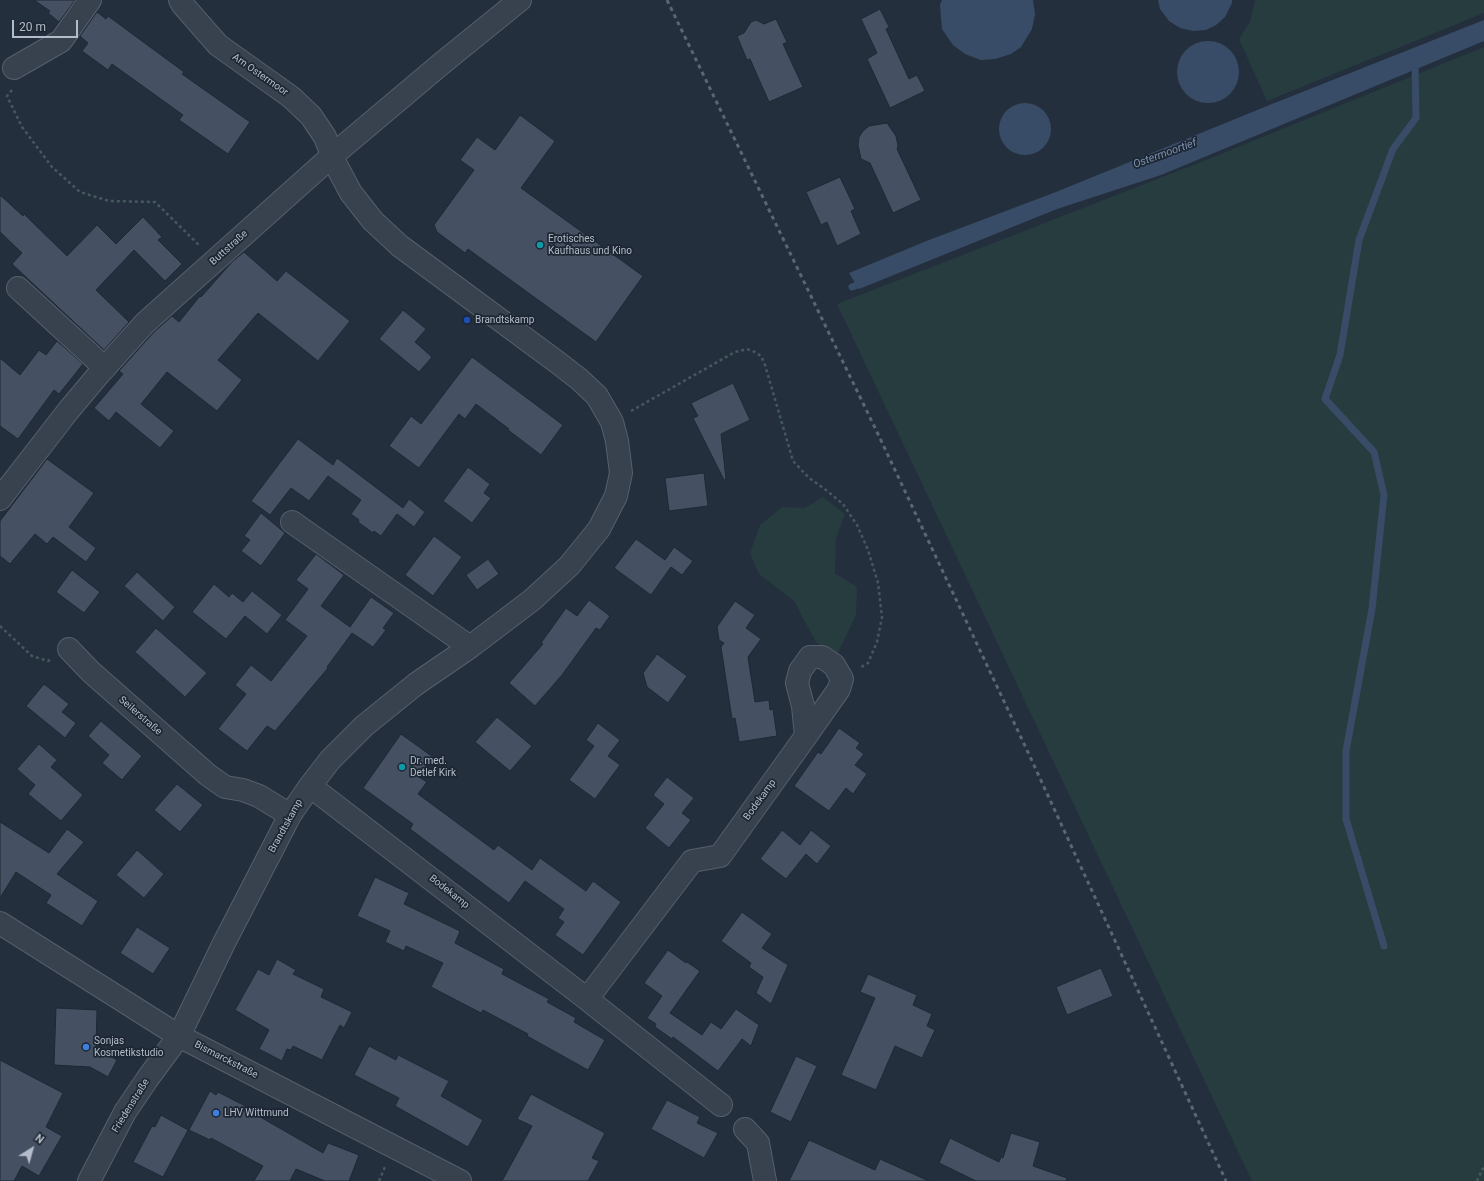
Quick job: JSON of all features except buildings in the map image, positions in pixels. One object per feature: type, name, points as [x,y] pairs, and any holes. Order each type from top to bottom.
[{"type":"street","points":[[14,68],[61,41],[90,0]]},
{"type":"street","name":"Am Ostermoor","points":[[180,0],[218,45],[291,97],[312,116],[325,137],[333,155]]},
{"type":"street","name":"Buttstraße","points":[[0,499],[68,411],[104,368],[145,323],[333,155],[520,0]]},
{"type":"street","name":"Brandtskamp","points":[[179,1036],[224,943],[290,815],[330,760],[364,726],[416,684],[470,647],[532,600],[569,566],[599,529],[616,496],[621,473],[617,441],[612,422],[596,396],[579,379],[400,246],[372,221],[351,193],[333,155]]},
{"type":"street","points":[[18,288],[104,368]]},
{"type":"street","points":[[292,522],[470,647]]},
{"type":"street","name":"Seilerstraße","points":[[69,649],[91,672],[208,775],[225,787],[243,790],[259,796],[290,815]]},
{"type":"street","points":[[806,736],[803,706],[797,683],[800,671],[810,657],[822,657],[834,665],[842,679]]},
{"type":"street","name":"Bodekamp","points":[[587,999],[692,861],[720,856],[839,689],[842,679]]},
{"type":"street","name":"Bodekamp","points":[[310,786],[587,999],[721,1105]]},
{"type":"street","name":"Bismarckstraße","points":[[0,923],[179,1036],[460,1181]]},
{"type":"street","name":"Friedenstraße","points":[[89,1181],[125,1112],[179,1036]]},
{"type":"street","points":[[745,1128],[758,1143],[765,1181]]},
{"type":"path","points":[[14,68],[16,84],[7,96],[22,127],[52,167],[80,192],[109,201],[155,202],[214,260]]},
{"type":"path","points":[[612,422],[735,352],[747,349],[761,356],[793,460],[809,478],[843,504],[857,525],[868,550],[878,583],[882,617],[877,642],[868,663],[842,679]]},
{"type":"path","points":[[0,626],[32,656],[48,661],[69,649]]},
{"type":"path","points":[[1477,1181],[1484,1166]]},
{"type":"green space","points":[[1255,0],[1484,0],[1484,13],[1267,101],[1239,39],[1250,22]]},
{"type":"green space","points":[[1484,47],[1484,1181],[1252,1181],[837,304],[1201,162]]},
{"type":"green space","points":[[823,497],[845,514],[836,539],[835,573],[857,587],[856,615],[836,657],[816,642],[794,601],[759,574],[750,553],[760,525],[782,507],[805,508]]},
{"type":"water","points":[[942,0],[1033,0],[1035,14],[1032,29],[1021,47],[1011,54],[995,59],[981,60],[965,54],[953,45],[942,29],[940,5]]},
{"type":"water","points":[[1158,0],[1232,0],[1232,3],[1225,17],[1216,25],[1206,30],[1193,31],[1180,28],[1169,21],[1160,9]]},
{"type":"water","points":[[1484,20],[1484,41],[1161,175],[1057,209],[859,289],[849,273],[929,240],[1056,192]]},
{"type":"water","points":[[1202,41],[1214,41],[1230,50],[1237,60],[1239,72],[1237,84],[1230,94],[1214,103],[1202,103],[1191,98],[1182,89],[1177,78],[1177,66],[1182,55],[1191,46]]},
{"type":"water","points":[[1020,103],[1030,103],[1039,107],[1047,115],[1051,124],[1051,134],[1047,143],[1039,151],[1030,155],[1020,155],[1011,151],[1003,143],[999,134],[999,124],[1003,115],[1011,107]]},
{"type":"waterway","points":[[1384,946],[1346,819],[1346,751],[1372,609],[1384,495],[1374,452],[1325,399],[1340,355],[1359,240],[1393,149],[1416,118],[1415,63]]},
{"type":"waterway","name":"Ostermoortief","points":[[852,287],[865,282]]},
{"type":"railway","points":[[667,0],[878,434],[1026,748],[1226,1181]]},
{"type":"place","name":"Erotisches Kaufhaus und Kino","points":[[540,245]]},
{"type":"place","name":"Brandtskamp","points":[[467,320]]},
{"type":"place","name":"Dr. med. Detlef Kirk","points":[[402,767]]},
{"type":"place","name":"Sonjas Kosmetikstudio","points":[[86,1047]]},
{"type":"place","name":"LHV Wittmund","points":[[216,1113]]}]
